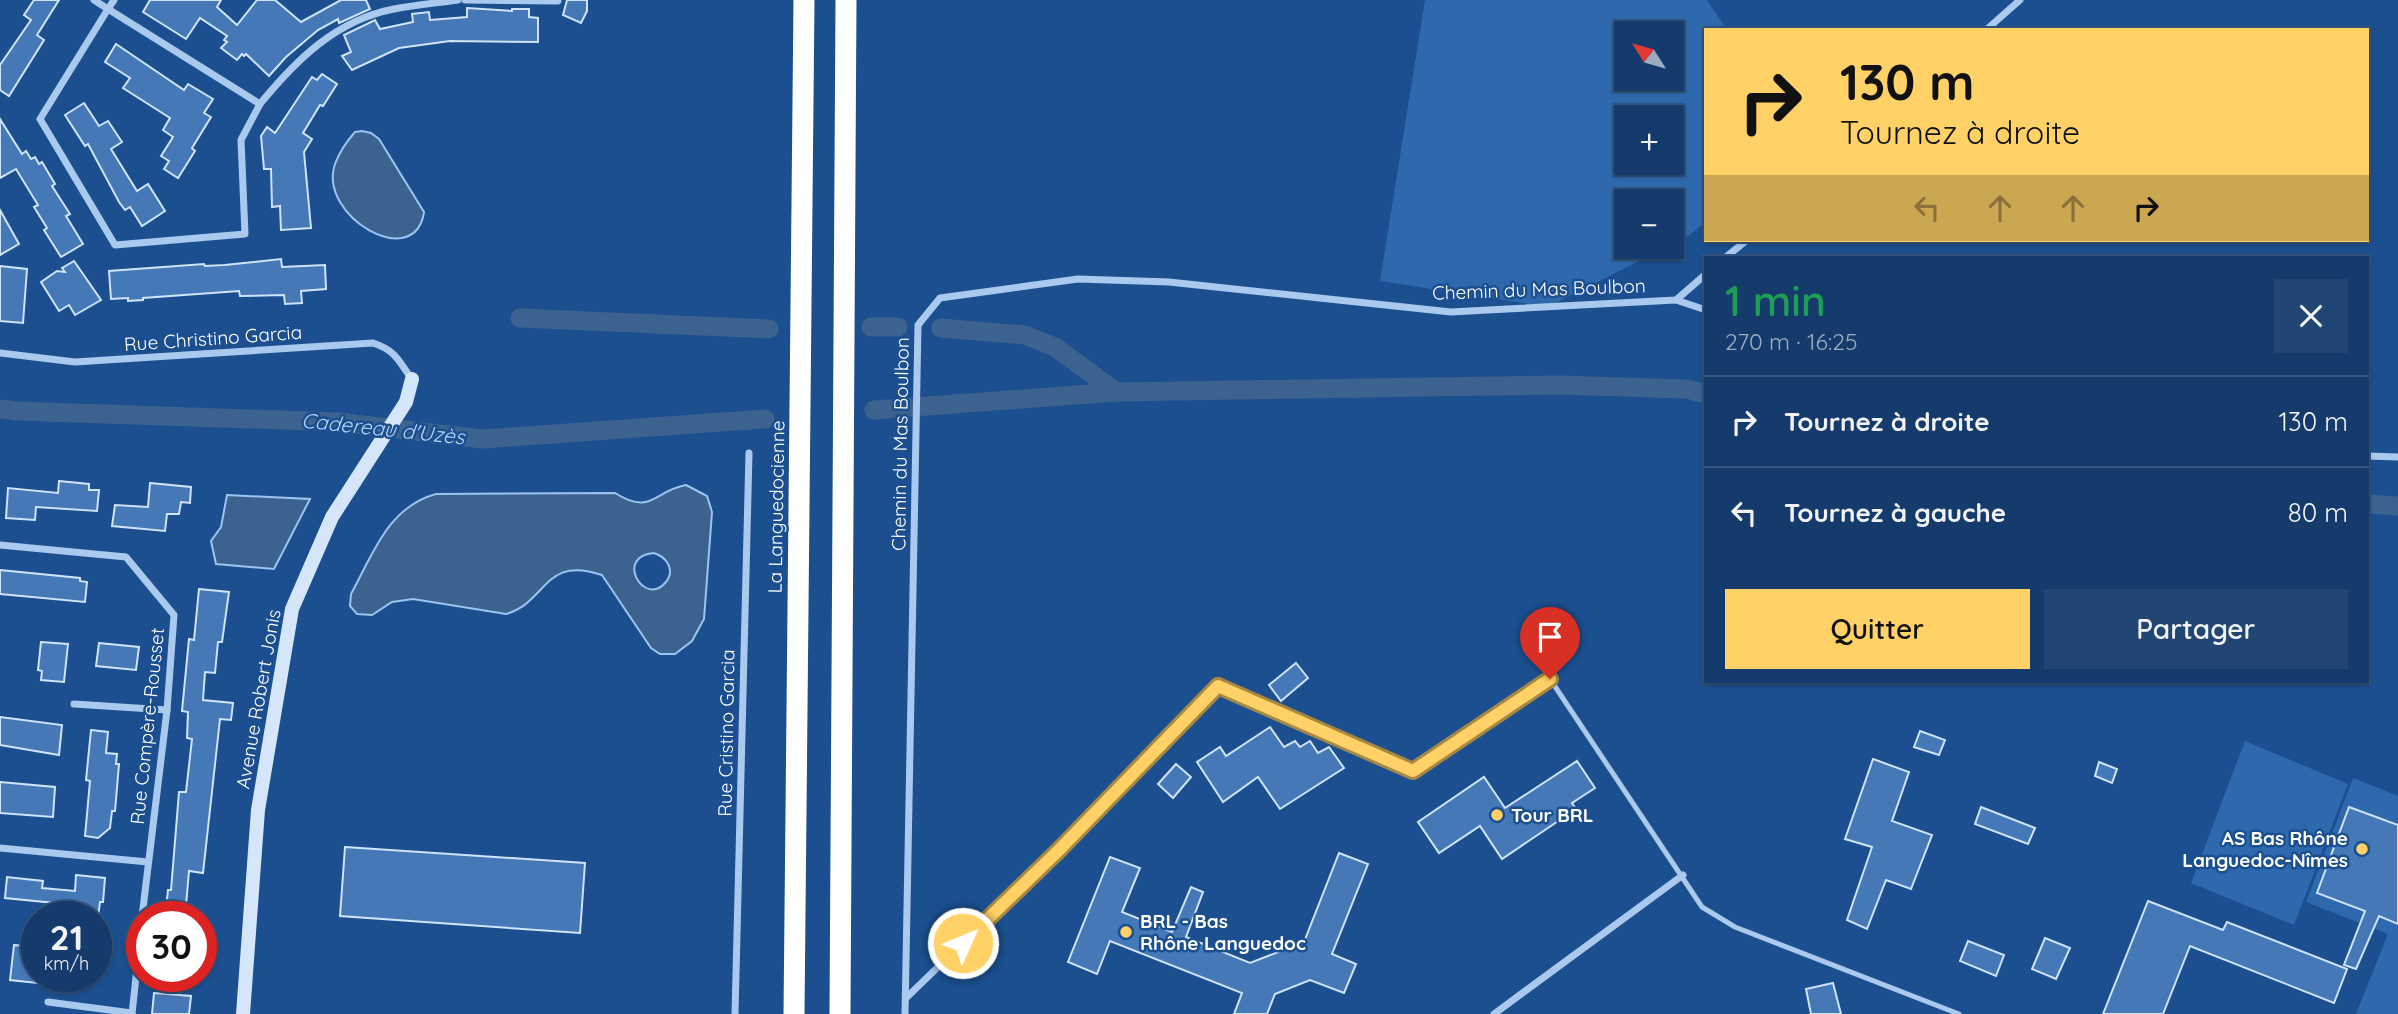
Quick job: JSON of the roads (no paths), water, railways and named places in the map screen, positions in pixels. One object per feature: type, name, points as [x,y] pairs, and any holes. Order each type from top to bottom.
[{"type":"highway","name":"La Languedocienne","points":[[793,1014],[804,0]]},
{"type":"highway","points":[[840,1014],[846,0]]},
{"type":"street","points":[[94,0],[260,104]]},
{"type":"street","points":[[114,0],[40,119],[115,245],[245,234],[242,140],[260,104],[285,73],[316,44],[351,23],[391,9],[458,0]]},
{"type":"street","points":[[465,0],[558,1]]},
{"type":"street","points":[[1988,28],[2020,0]]},
{"type":"street","points":[[1728,256],[1745,242]]},
{"type":"street","points":[[1676,300],[1704,276]]},
{"type":"street","name":"Chemin du Mas Boulbon","points":[[905,1014],[918,325],[940,298],[1078,279],[1169,282],[1451,312],[1676,300]]},
{"type":"street","points":[[1676,300],[1704,309]]},
{"type":"street","name":"Rue Christino Garcia","points":[[0,353],[75,362],[373,343],[388,349],[400,359],[412,379]]},
{"type":"street","name":"Avenue Robert Jonis","points":[[243,1014],[258,810],[292,609],[331,517],[406,402],[412,379]]},
{"type":"street","name":"Rue Cristino Garcia","points":[[735,1014],[749,453]]},
{"type":"street","points":[[2369,456],[2398,457]]},
{"type":"street","name":"Rue Compère-Rousset","points":[[0,545],[126,556],[174,615],[167,710],[144,901]]},
{"type":"street","points":[[906,998],[1059,850],[1218,686]]},
{"type":"street","points":[[74,704],[167,710]]},
{"type":"street","points":[[0,848],[148,862]]},
{"type":"street","points":[[1494,1014],[1683,875]]},
{"type":"street","name":"Rue Compère-Rousset","points":[[132,1014],[134,992]]},
{"type":"street","points":[[48,1002],[132,1014]]},
{"type":"lane","points":[[1218,686],[1413,771],[1550,679],[1702,907],[1735,928],[1959,1014]]},
{"type":"waterway","points":[[520,318],[769,329]]},
{"type":"waterway","points":[[871,327],[898,327]]},
{"type":"waterway","points":[[941,328],[1025,335],[1055,347],[1116,392]]},
{"type":"waterway","points":[[874,410],[1116,392],[1559,385],[1687,389],[1704,393]]},
{"type":"waterway","name":"Cadereau d'Uzès","points":[[0,409],[338,422],[483,439],[765,419]]},
{"type":"waterway","points":[[2369,504],[2398,506]]},
{"type":"place","name":"Tour BRL","points":[[1497,815]]},
{"type":"place","name":"AS Bas Rhône Languedoc-Nîmes","points":[[2362,849]]},
{"type":"place","name":"BRL - Bas Rhône Languedoc","points":[[1126,932]]}]
